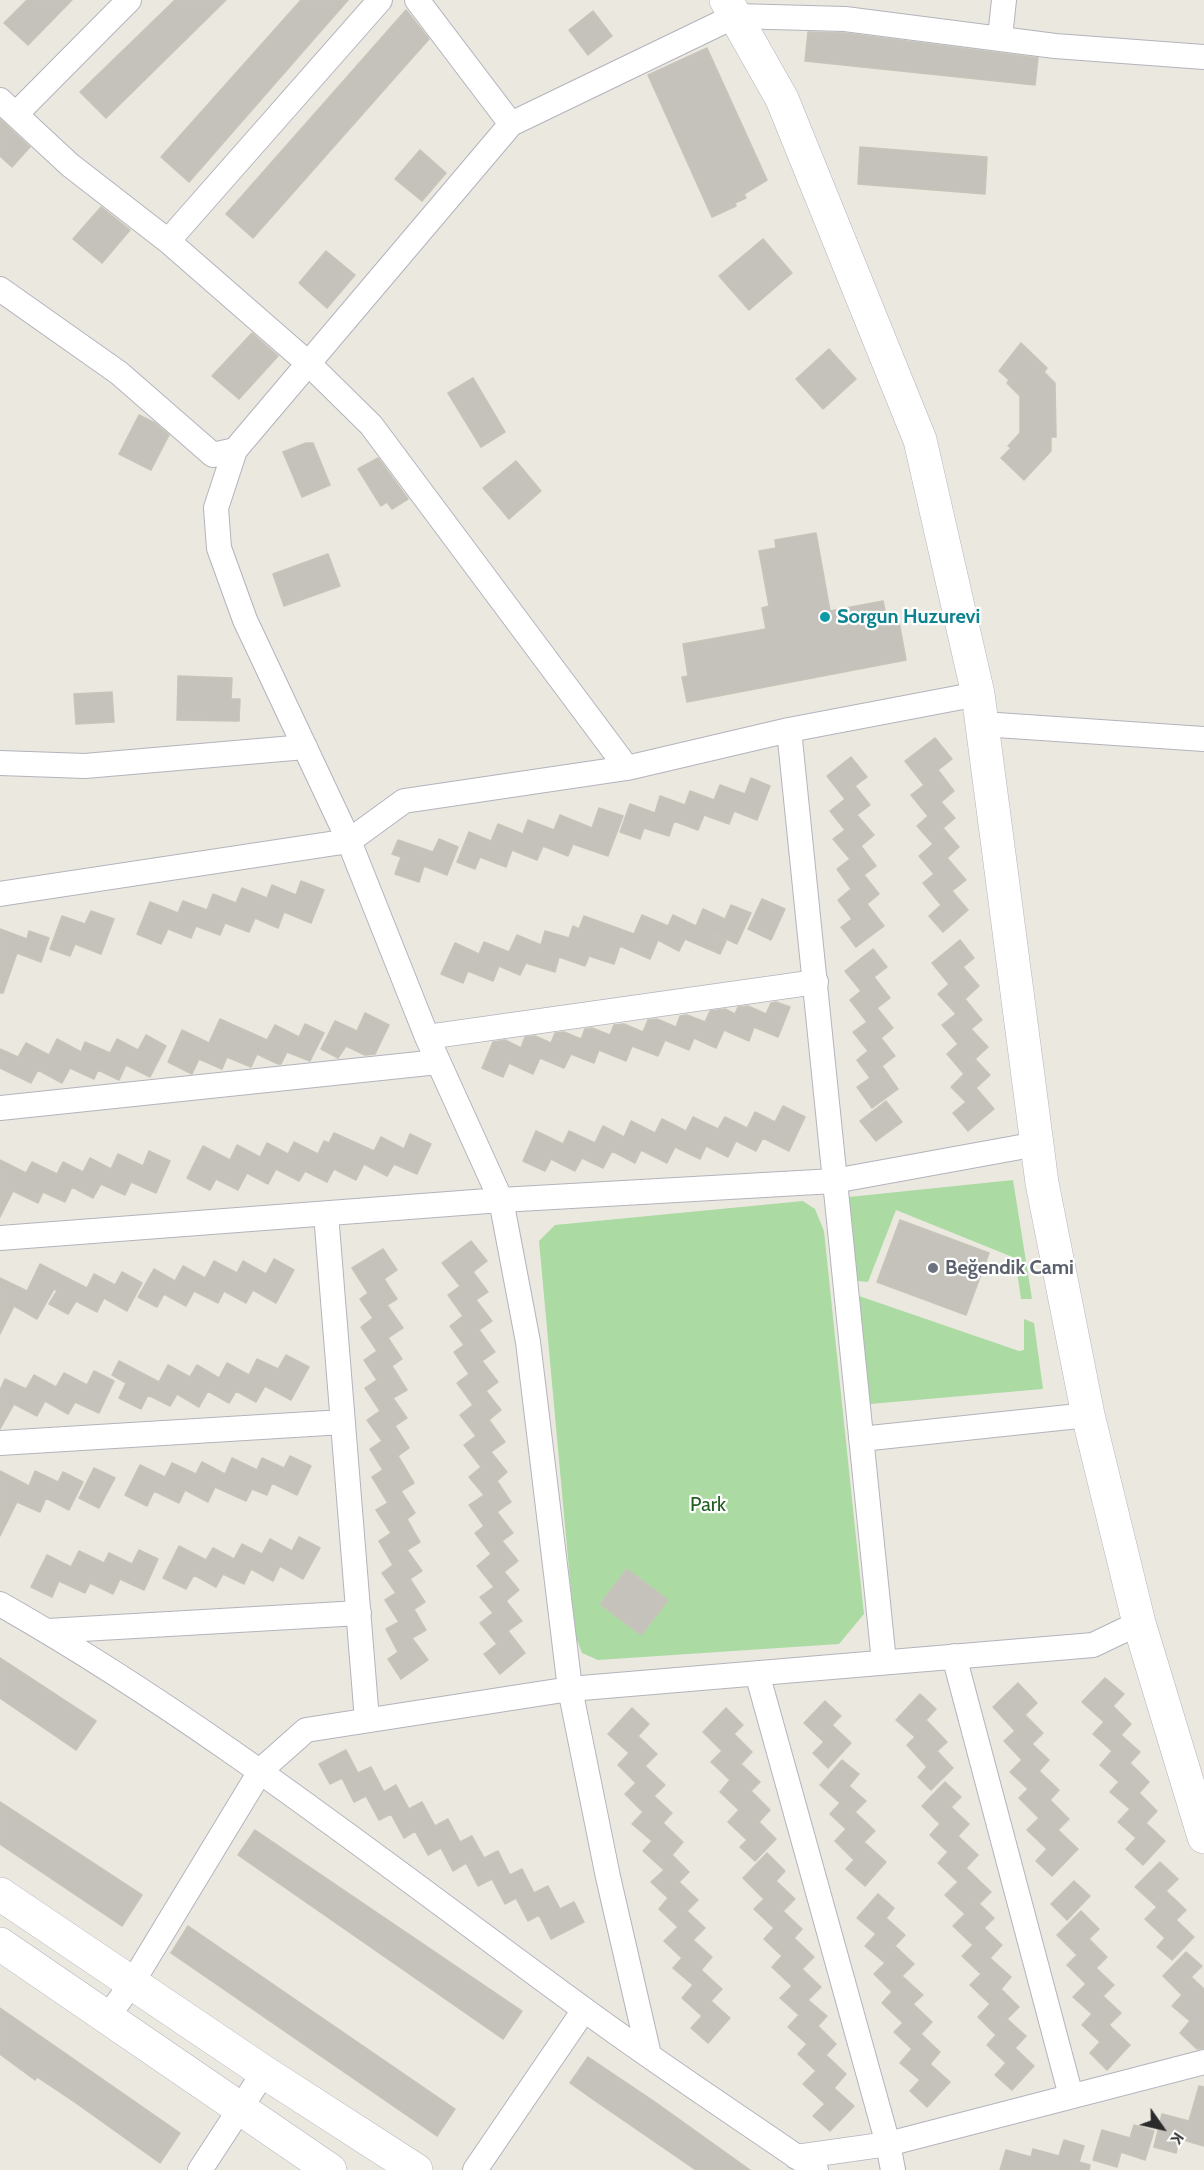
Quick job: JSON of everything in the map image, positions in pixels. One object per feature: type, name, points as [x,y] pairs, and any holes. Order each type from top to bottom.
[{"type":"street","points":[[129,0],[8,107],[70,165],[168,241],[309,364],[371,425],[627,768]]},
{"type":"street","points":[[168,241],[380,0]]},
{"type":"street","points":[[417,0],[511,124]]},
{"type":"street","points":[[1000,37],[1004,0]]},
{"type":"street","points":[[731,8],[782,99],[920,440],[980,709],[1042,1182],[1088,1415],[1139,1623],[1204,1837]]},
{"type":"street","points":[[649,2055],[608,1877],[570,1689],[528,1342],[501,1200],[426,1037],[349,841],[245,620],[219,548],[216,508],[235,450],[511,124],[731,8],[846,10],[1054,46],[1204,57]]},
{"type":"street","points":[[0,289],[119,373],[213,455],[235,450]]},
{"type":"street","points":[[0,894],[349,841],[404,801],[627,768],[789,730],[980,709],[1204,740]]},
{"type":"street","points":[[789,730],[884,1662]]},
{"type":"street","points":[[0,763],[85,766],[305,747]]},
{"type":"street","points":[[426,1037],[816,982]]},
{"type":"street","points":[[0,1108],[438,1062]]},
{"type":"street","points":[[0,1238],[501,1200],[834,1181],[1037,1144]]},
{"type":"street","points":[[326,1214],[367,1720]]},
{"type":"street","points":[[861,1439],[1088,1415]]},
{"type":"street","points":[[0,1443],[343,1422]]},
{"type":"street","points":[[0,1604],[48,1632],[261,1770],[584,2010],[806,2163],[1204,2062]]},
{"type":"street","points":[[48,1632],[359,1613]]},
{"type":"street","points":[[106,2019],[132,1983],[261,1770],[306,1730],[570,1689],[1093,1645],[1139,1623]]},
{"type":"street","points":[[954,1656],[1071,2096]]},
{"type":"street","points":[[757,1673],[888,2144],[893,2170]]},
{"type":"street","points":[[0,1894],[264,2072],[416,2170]]},
{"type":"street","points":[[0,1944],[106,2019],[330,2170]]},
{"type":"street","points":[[475,2170],[584,2010]]},
{"type":"street","points":[[201,2170],[264,2072]]},
{"type":"green space","points":[[1013,1180],[1032,1299],[1021,1299],[1015,1258],[896,1210],[868,1282],[857,1281],[849,1197]]},
{"type":"green space","name":"Park","points":[[803,1201],[815,1209],[824,1231],[864,1614],[839,1644],[598,1660],[582,1653],[575,1635],[539,1241],[555,1225]]},
{"type":"green space","points":[[859,1296],[1019,1351],[1024,1350],[1024,1319],[1034,1323],[1043,1389],[870,1404]]},
{"type":"building","points":[[27,0],[72,0],[28,45],[4,23]]},
{"type":"building","points":[[175,0],[226,0],[106,118],[80,92]]},
{"type":"building","points":[[301,0],[348,0],[189,182],[161,157]]},
{"type":"building","points":[[406,10],[429,39],[253,238],[226,214]]},
{"type":"building","points":[[593,11],[612,36],[588,55],[569,30]]},
{"type":"building","points":[[808,32],[844,33],[1038,58],[1035,85],[805,61]]},
{"type":"building","points":[[707,48],[767,180],[744,194],[746,198],[735,203],[736,206],[712,217],[648,75]]},
{"type":"building","points":[[0,119],[30,147],[12,167],[0,156]]},
{"type":"building","points":[[860,147],[987,157],[985,194],[858,184]]},
{"type":"building","points":[[420,150],[446,173],[422,201],[395,179]]},
{"type":"building","points":[[101,207],[130,230],[102,263],[73,239]]},
{"type":"building","points":[[763,239],[792,273],[749,310],[719,276]]},
{"type":"building","points":[[326,251],[355,275],[327,308],[299,283]]},
{"type":"building","points":[[252,333],[278,356],[239,399],[212,376]]},
{"type":"building","points":[[1021,343],[1047,368],[1044,372],[1055,383],[1056,437],[1051,437],[1051,451],[1024,480],[1001,458],[1011,448],[1008,446],[1020,433],[1020,396],[1007,383],[1009,380],[999,371]]},
{"type":"building","points":[[829,349],[856,379],[823,409],[796,379]]},
{"type":"building","points":[[473,378],[505,432],[481,447],[448,393]]},
{"type":"building","points":[[139,415],[155,423],[169,435],[151,470],[119,454]]},
{"type":"building","points":[[306,443],[313,443],[330,485],[302,497],[283,452]]},
{"type":"building","points":[[378,458],[408,499],[392,509],[387,502],[381,506],[358,469]]},
{"type":"building","points":[[516,461],[541,491],[509,519],[483,488]]},
{"type":"building","name":"Sorgun Huzurevi","points":[[816,533],[830,611],[883,601],[888,624],[899,622],[906,660],[687,702],[682,677],[688,676],[683,644],[766,629],[762,608],[769,606],[759,551],[776,548],[775,540]]},
{"type":"building","points":[[328,554],[340,586],[284,606],[273,574]]},
{"type":"building","points":[[178,676],[232,678],[231,699],[240,699],[239,721],[177,720]]},
{"type":"building","points":[[112,692],[114,722],[76,724],[74,694]]},
{"type":"building","points":[[935,738],[952,759],[938,770],[954,791],[941,802],[955,818],[943,828],[959,847],[947,858],[966,880],[952,891],[968,910],[943,932],[929,916],[941,905],[923,883],[934,874],[919,856],[933,844],[917,826],[928,816],[911,795],[924,785],[905,761]]},
{"type":"building","points":[[851,757],[867,777],[855,786],[870,805],[857,815],[874,835],[861,846],[876,866],[864,875],[879,894],[867,904],[884,926],[856,947],[841,927],[852,919],[838,900],[851,889],[837,869],[850,859],[833,839],[845,830],[830,811],[845,799],[827,776]]},
{"type":"building","points":[[751,778],[770,786],[757,820],[734,811],[729,824],[704,815],[698,830],[674,821],[669,836],[644,828],[640,839],[620,832],[630,804],[655,813],[660,796],[685,805],[690,791],[714,800],[720,785],[745,794]]},
{"type":"building","points":[[599,808],[623,816],[608,856],[573,844],[568,856],[543,846],[537,860],[512,850],[506,867],[480,857],[475,869],[457,862],[469,832],[491,841],[498,824],[523,834],[528,820],[554,830],[560,815],[592,828]]},
{"type":"building","points":[[439,839],[458,847],[447,875],[424,866],[419,882],[395,874],[401,857],[392,854],[398,840],[433,852]]},
{"type":"building","points":[[301,881],[324,890],[311,923],[284,912],[278,928],[255,918],[249,932],[225,923],[220,935],[196,926],[191,938],[168,929],[161,944],[137,934],[150,902],[178,913],[183,901],[207,910],[213,894],[236,903],[242,888],[267,898],[272,885],[296,895]]},
{"type":"building","points":[[762,899],[785,909],[771,940],[748,929]]},
{"type":"building","points":[[731,905],[751,913],[737,944],[713,933],[726,941],[720,954],[685,939],[679,951],[658,940],[650,959],[620,946],[614,964],[589,956],[585,966],[559,957],[555,972],[526,963],[520,975],[499,966],[493,981],[468,971],[463,983],[441,974],[455,943],[479,954],[484,942],[509,952],[517,935],[541,945],[545,931],[569,938],[573,926],[579,929],[584,916],[634,934],[642,915],[668,926],[673,915],[696,926],[703,909],[725,919]]},
{"type":"building","points":[[91,911],[114,919],[101,954],[75,944],[70,956],[50,949],[62,916],[85,924]]},
{"type":"building","points":[[0,929],[27,939],[29,931],[49,938],[41,962],[17,953],[3,993],[0,993]]},
{"type":"building","points":[[960,940],[974,958],[963,967],[979,986],[965,999],[982,1020],[971,1029],[988,1047],[975,1059],[990,1075],[976,1088],[994,1109],[968,1131],[953,1113],[966,1102],[951,1087],[964,1074],[947,1054],[958,1044],[942,1025],[956,1014],[938,994],[949,984],[932,963]]},
{"type":"building","points":[[873,949],[887,967],[874,977],[890,998],[877,1008],[893,1028],[881,1038],[895,1056],[882,1066],[898,1089],[872,1108],[857,1087],[870,1078],[857,1060],[868,1051],[853,1032],[867,1022],[850,1000],[861,991],[845,971]]},
{"type":"building","points":[[776,1002],[790,1007],[778,1037],[754,1027],[749,1041],[724,1030],[716,1048],[694,1038],[689,1050],[665,1040],[658,1056],[632,1046],[626,1061],[599,1050],[594,1063],[571,1054],[564,1068],[540,1058],[533,1074],[509,1063],[503,1077],[482,1068],[493,1042],[505,1040],[521,1048],[525,1037],[535,1036],[551,1043],[555,1033],[564,1032],[581,1039],[585,1029],[592,1028],[610,1035],[614,1025],[624,1024],[643,1032],[648,1020],[657,1019],[676,1027],[680,1016],[687,1015],[705,1022],[710,1011],[725,1009],[735,1014],[738,1007],[748,1006],[766,1014],[771,1003]]},
{"type":"building","points":[[365,1013],[389,1025],[375,1054],[365,1055],[346,1046],[338,1058],[321,1049],[335,1021],[357,1031]]},
{"type":"building","points":[[220,1019],[267,1040],[275,1025],[299,1037],[305,1024],[324,1033],[310,1061],[287,1052],[281,1064],[278,1064],[257,1054],[251,1067],[227,1057],[222,1069],[199,1059],[192,1074],[168,1062],[182,1030],[209,1043]]},
{"type":"building","points":[[146,1035],[166,1046],[150,1077],[126,1065],[119,1080],[98,1070],[94,1079],[70,1068],[62,1083],[38,1070],[31,1083],[0,1068],[0,1049],[18,1057],[26,1043],[49,1055],[57,1039],[81,1052],[85,1042],[110,1053],[117,1039],[138,1050]]},
{"type":"building","points":[[886,1101],[902,1122],[876,1141],[860,1121]]},
{"type":"building","points":[[783,1106],[805,1117],[789,1151],[763,1138],[756,1151],[736,1141],[728,1157],[706,1146],[700,1159],[675,1147],[667,1163],[641,1150],[635,1163],[612,1151],[603,1168],[582,1158],[575,1171],[551,1159],[545,1171],[523,1161],[536,1131],[563,1144],[569,1131],[595,1143],[603,1126],[624,1137],[631,1121],[655,1133],[662,1119],[686,1131],[693,1117],[718,1129],[725,1117],[747,1128],[755,1112],[775,1122]]},
{"type":"building","points":[[334,1133],[374,1151],[381,1137],[404,1149],[410,1134],[431,1144],[417,1174],[394,1164],[387,1176],[364,1164],[356,1180],[334,1169],[327,1182],[305,1171],[299,1181],[276,1169],[268,1184],[247,1173],[238,1190],[216,1179],[210,1190],[187,1178],[203,1146],[230,1160],[237,1145],[260,1157],[267,1143],[288,1154],[294,1142],[318,1154],[324,1141],[329,1143]]},
{"type":"building","points":[[149,1151],[170,1161],[156,1193],[131,1182],[125,1195],[101,1184],[93,1198],[72,1187],[65,1202],[43,1192],[38,1203],[13,1191],[0,1217],[0,1160],[26,1173],[32,1162],[57,1174],[63,1162],[83,1172],[90,1158],[111,1169],[118,1154],[143,1166]]},
{"type":"building","name":"Beğendik Cami","points":[[900,1220],[989,1253],[966,1315],[877,1282]]},
{"type":"building","points":[[471,1241],[487,1261],[473,1272],[488,1292],[476,1300],[492,1321],[479,1330],[495,1352],[482,1361],[498,1382],[486,1391],[501,1410],[489,1420],[505,1442],[491,1452],[507,1472],[497,1481],[511,1502],[497,1512],[513,1533],[502,1541],[518,1561],[504,1572],[519,1590],[506,1601],[522,1621],[508,1631],[525,1653],[500,1674],[484,1654],[497,1644],[480,1623],[493,1613],[480,1597],[494,1587],[477,1566],[491,1554],[475,1533],[484,1526],[469,1505],[484,1495],[469,1477],[481,1467],[464,1445],[476,1436],[460,1415],[473,1405],[457,1383],[469,1374],[454,1352],[464,1345],[450,1326],[463,1316],[448,1295],[460,1286],[442,1263]]},
{"type":"building","points":[[383,1249],[397,1270],[384,1279],[397,1299],[387,1305],[403,1328],[388,1338],[402,1359],[392,1366],[407,1390],[393,1398],[407,1418],[395,1426],[409,1448],[398,1456],[414,1483],[401,1491],[415,1513],[407,1519],[420,1542],[407,1550],[422,1571],[410,1579],[425,1602],[414,1609],[426,1630],[412,1638],[428,1660],[401,1679],[388,1659],[398,1652],[386,1629],[399,1622],[385,1600],[396,1593],[382,1573],[393,1565],[379,1541],[391,1533],[376,1510],[388,1503],[372,1477],[383,1470],[370,1449],[382,1441],[367,1420],[380,1411],[365,1388],[377,1380],[364,1360],[377,1351],[361,1327],[373,1318],[360,1299],[368,1293],[352,1268]]},
{"type":"building","points":[[274,1259],[294,1270],[276,1303],[253,1290],[246,1303],[224,1291],[218,1303],[194,1291],[186,1306],[164,1294],[157,1307],[138,1297],[154,1269],[175,1281],[183,1266],[205,1278],[214,1261],[237,1273],[243,1261],[266,1274]]},
{"type":"building","points":[[40,1264],[87,1288],[94,1274],[115,1285],[122,1272],[142,1283],[127,1311],[104,1298],[97,1312],[76,1301],[68,1314],[49,1304],[57,1291],[54,1289],[37,1319],[14,1306],[0,1334],[0,1278],[27,1291]]},
{"type":"building","points":[[286,1355],[309,1367],[291,1400],[265,1386],[256,1402],[236,1391],[229,1403],[208,1391],[199,1407],[177,1394],[170,1406],[148,1395],[141,1409],[119,1398],[126,1383],[112,1375],[119,1361],[159,1382],[168,1365],[190,1377],[197,1365],[219,1378],[227,1363],[249,1375],[257,1359],[278,1369]]},
{"type":"building","points":[[94,1371],[114,1381],[99,1413],[75,1402],[68,1414],[45,1401],[37,1416],[14,1404],[0,1429],[0,1390],[5,1379],[26,1389],[34,1375],[56,1387],[64,1373],[87,1385]]},
{"type":"building","points":[[290,1456],[311,1466],[297,1495],[272,1483],[267,1495],[252,1489],[246,1501],[215,1487],[208,1502],[185,1490],[179,1503],[154,1491],[147,1506],[125,1495],[140,1465],[165,1477],[172,1463],[196,1474],[202,1462],[225,1474],[232,1458],[257,1470],[262,1458],[284,1468]]},
{"type":"building","points":[[94,1468],[115,1478],[99,1508],[79,1498]]},
{"type":"building","points":[[0,1471],[29,1486],[35,1471],[58,1482],[63,1472],[83,1482],[69,1510],[46,1498],[40,1512],[17,1502],[0,1536]]},
{"type":"building","points":[[299,1537],[320,1548],[303,1579],[280,1566],[273,1581],[251,1569],[244,1584],[223,1574],[216,1587],[194,1575],[186,1589],[163,1578],[179,1546],[206,1560],[213,1548],[234,1559],[242,1544],[262,1554],[270,1539],[292,1551]]},
{"type":"building","points":[[139,1550],[158,1559],[144,1590],[120,1579],[113,1594],[90,1583],[85,1593],[59,1581],[52,1597],[31,1587],[47,1555],[71,1567],[79,1551],[104,1563],[109,1553],[132,1564]]},
{"type":"building","points":[[627,1569],[668,1600],[641,1635],[600,1604]]},
{"type":"building","points":[[0,1658],[96,1721],[76,1750],[0,1698]]},
{"type":"building","points":[[1105,1678],[1124,1694],[1113,1706],[1131,1724],[1121,1735],[1140,1752],[1130,1763],[1149,1782],[1139,1793],[1157,1811],[1146,1823],[1165,1841],[1143,1865],[1126,1849],[1136,1838],[1118,1822],[1130,1809],[1110,1792],[1119,1782],[1100,1765],[1112,1751],[1093,1734],[1104,1722],[1082,1702]]},
{"type":"building","points":[[1018,1683],[1037,1703],[1025,1715],[1043,1733],[1032,1744],[1049,1760],[1039,1771],[1059,1790],[1050,1800],[1069,1819],[1058,1830],[1078,1849],[1052,1876],[1036,1861],[1047,1849],[1027,1830],[1039,1818],[1019,1798],[1028,1789],[1010,1772],[1022,1760],[1004,1741],[1015,1731],[993,1707]]},
{"type":"building","points":[[920,1694],[936,1709],[926,1720],[947,1742],[937,1751],[953,1768],[931,1790],[918,1777],[927,1767],[907,1745],[915,1737],[896,1720]]},
{"type":"building","points":[[825,1701],[841,1716],[832,1725],[851,1743],[828,1768],[813,1753],[824,1742],[804,1723]]},
{"type":"building","points":[[632,1708],[649,1724],[638,1736],[657,1754],[645,1766],[665,1785],[654,1796],[672,1813],[663,1823],[683,1842],[672,1855],[689,1872],[679,1882],[698,1900],[687,1911],[705,1928],[693,1940],[712,1957],[701,1970],[722,1989],[711,2001],[730,2018],[708,2043],[691,2028],[702,2016],[682,1998],[693,1985],[673,1968],[682,1958],[664,1941],[678,1927],[659,1909],[668,1898],[651,1882],[664,1870],[643,1851],[652,1841],[632,1824],[643,1812],[625,1794],[636,1783],[618,1765],[629,1753],[608,1734]]},
{"type":"building","points":[[726,1708],[743,1725],[734,1734],[752,1752],[741,1764],[760,1782],[751,1791],[770,1810],[759,1822],[776,1839],[755,1861],[740,1847],[747,1840],[728,1822],[739,1810],[720,1792],[730,1780],[711,1762],[722,1751],[703,1732]]},
{"type":"building","points":[[346,1750],[358,1773],[371,1767],[384,1792],[396,1785],[409,1809],[422,1802],[435,1826],[448,1819],[460,1842],[472,1836],[484,1858],[498,1851],[510,1875],[522,1869],[534,1893],[548,1886],[560,1909],[574,1902],[584,1922],[551,1939],[539,1915],[528,1921],[516,1898],[505,1904],[492,1879],[478,1886],[466,1863],[453,1871],[441,1848],[428,1855],[415,1831],[404,1838],[391,1814],[379,1820],[366,1796],[354,1802],[342,1778],[330,1784],[319,1764]]},
{"type":"building","points":[[842,1760],[859,1774],[849,1786],[866,1801],[855,1812],[875,1831],[864,1842],[886,1862],[865,1886],[846,1869],[854,1860],[835,1841],[846,1829],[830,1814],[840,1803],[820,1785]]},
{"type":"building","points":[[945,1782],[961,1797],[951,1807],[969,1824],[958,1836],[978,1855],[966,1868],[991,1892],[980,1903],[974,1899],[994,1918],[984,1928],[1002,1945],[990,1958],[1011,1977],[1001,1989],[1019,2007],[1007,2019],[1026,2036],[1015,2048],[1034,2066],[1012,2090],[995,2075],[1006,2063],[987,2045],[996,2035],[978,2017],[990,2004],[970,1985],[981,1974],[962,1956],[973,1945],[953,1926],[965,1914],[945,1895],[958,1882],[938,1863],[948,1852],[930,1835],[940,1824],[922,1806]]},
{"type":"building","points":[[0,1802],[142,1895],[122,1926],[0,1844]]},
{"type":"building","points":[[255,1830],[522,2011],[503,2039],[238,1855]]},
{"type":"building","points":[[767,1853],[785,1871],[776,1881],[795,1899],[783,1911],[802,1929],[794,1938],[814,1957],[802,1969],[821,1987],[808,2000],[827,2016],[818,2026],[836,2044],[826,2055],[846,2074],[834,2088],[854,2106],[830,2131],[813,2116],[825,2104],[803,2084],[816,2071],[798,2054],[807,2044],[788,2027],[799,2015],[780,1998],[792,1986],[772,1967],[782,1956],[764,1939],[774,1928],[754,1909],[764,1899],[743,1878]]},
{"type":"building","points":[[1160,1862],[1178,1879],[1166,1891],[1186,1910],[1176,1920],[1194,1937],[1172,1960],[1157,1947],[1165,1938],[1145,1919],[1157,1907],[1135,1887]]},
{"type":"building","points":[[1074,1881],[1090,1896],[1067,1920],[1051,1904]]},
{"type":"building","points":[[878,1894],[894,1908],[886,1918],[905,1935],[895,1946],[914,1964],[902,1976],[923,1995],[913,2004],[932,2022],[921,2034],[940,2052],[930,2064],[950,2082],[927,2107],[910,2091],[920,2080],[900,2063],[912,2049],[894,2032],[903,2023],[882,2003],[892,1992],[874,1974],[885,1963],[865,1946],[876,1934],[857,1918]]},
{"type":"building","points":[[1081,1911],[1099,1929],[1089,1939],[1107,1957],[1096,1968],[1114,1985],[1103,1996],[1121,2013],[1109,2025],[1130,2045],[1107,2070],[1090,2053],[1100,2042],[1082,2025],[1092,2014],[1073,1997],[1086,1984],[1067,1965],[1077,1955],[1057,1935]]},
{"type":"building","points":[[188,1926],[455,2109],[437,2136],[171,1953]]},
{"type":"building","points":[[1186,1952],[1202,1966],[1191,1977],[1204,1989],[1204,2048],[1197,2049],[1180,2033],[1190,2021],[1172,2006],[1182,1995],[1163,1976]]},
{"type":"building","points":[[0,2008],[180,2133],[160,2163],[76,2103],[37,2077],[35,2080],[0,2054]]},
{"type":"building","points":[[588,2057],[750,2170],[696,2170],[594,2100],[570,2083]]},
{"type":"building","points":[[1199,2086],[1204,2087],[1204,2146],[1180,2139],[1176,2153],[1154,2147],[1162,2114],[1189,2121]]},
{"type":"building","points":[[1134,2125],[1154,2131],[1145,2160],[1121,2152],[1117,2167],[1093,2160],[1102,2130],[1130,2138]]},
{"type":"building","points":[[1064,2140],[1084,2146],[1079,2162],[1090,2165],[1089,2170],[1000,2170],[1006,2150],[1031,2157],[1033,2149],[1059,2156]]},
{"type":"place","name":"Sorgun Huzurevi","points":[[825,617]]},
{"type":"place","name":"Beğendik Cami","points":[[933,1268]]}]
